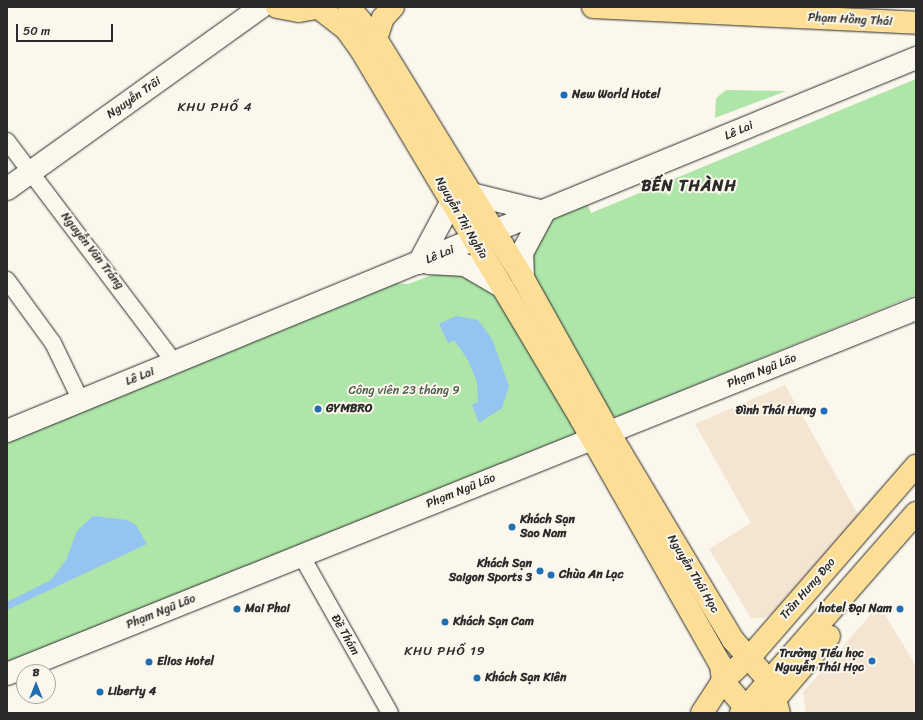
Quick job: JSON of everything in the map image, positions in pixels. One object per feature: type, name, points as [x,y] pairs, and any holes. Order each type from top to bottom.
[{"type":"main road","name":"Nguyễn Trãi","points":[[7,189],[261,7]]},
{"type":"main road","points":[[277,7],[299,11],[320,8]]},
{"type":"main road","name":"Nguyễn Thị Nghĩa","points":[[349,7],[376,39],[462,198],[475,241],[501,286],[600,436]]},
{"type":"main road","points":[[376,39],[383,18],[393,7]]},
{"type":"main road","name":"Phạm Hồng Thái","points":[[593,7],[772,12],[916,24]]},
{"type":"main road","name":"Phạm Hồng Thái","points":[[830,7],[916,11]]},
{"type":"main road","name":"Nguyễn Thị Nghĩa","points":[[320,8],[346,29],[462,198],[495,232],[523,278],[600,436]]},
{"type":"main road","name":"Lê Lai","points":[[7,431],[475,241],[916,58]]},
{"type":"main road","points":[[419,263],[462,198],[544,212],[522,253],[523,278]]},
{"type":"main road","points":[[419,263],[465,265],[501,286]]},
{"type":"main road","name":"Phạm Ngũ Lão","points":[[7,674],[301,555],[915,311]]},
{"type":"main road","name":"Nguyễn Thái Học","points":[[600,436],[721,665],[752,690]]},
{"type":"main road","name":"Nguyễn Thái Học","points":[[600,436],[752,690]]},
{"type":"main road","name":"Trần Hưng Đạo","points":[[752,690],[765,639],[808,625],[850,577],[913,481]]},
{"type":"main road","name":"Trần Hưng Đạo","points":[[710,710],[752,690],[850,577],[916,514]]},
{"type":"main road","name":"Trần Hưng Đạo","points":[[850,577],[916,536]]},
{"type":"street","name":"Nguyễn Văn Tráng","points":[[7,141],[175,363]]},
{"type":"street","points":[[7,280],[53,343],[81,401]]},
{"type":"street","name":"Ðề Thám","points":[[301,555],[390,713]]},
{"type":"street","points":[[689,713],[710,710]]},
{"type":"shaded area","points":[[785,385],[859,516],[777,610],[764,618],[751,618],[709,549],[751,523],[695,424]]},
{"type":"shaded area","name":"Trường Tiểu học Nguyễn Thái Học","points":[[879,605],[916,666],[916,713],[806,713],[803,692]]},
{"type":"green space","points":[[916,79],[916,295],[617,417],[611,415],[527,268],[544,223],[587,203],[591,213]]},
{"type":"green space","points":[[726,90],[786,91],[715,118],[716,98]]},
{"type":"green space","name":"Công viên 23 tháng 9","points":[[445,270],[488,284],[579,432],[7,664],[7,440],[393,283],[408,284]]},
{"type":"water","points":[[456,316],[478,320],[492,339],[509,386],[502,408],[479,423],[472,405],[478,402],[477,382],[468,360],[454,340],[448,343],[439,324]]},
{"type":"water","points":[[93,516],[127,520],[136,525],[147,544],[7,610],[7,602],[51,580],[66,560],[77,531]]},
{"type":"place","name":"New World Hotel","points":[[564,95]]},
{"type":"place","name":"GYMBRO","points":[[318,409]]},
{"type":"place","name":"Đình Thái Hưng","points":[[824,411]]},
{"type":"place","name":"Khách Sạn Sao Nam","points":[[512,527]]},
{"type":"place","name":"Khách Sạn Saigon Sports 3","points":[[540,571]]},
{"type":"place","name":"Chùa An Lạc","points":[[551,575]]},
{"type":"place","name":"Mai Phai","points":[[237,609]]},
{"type":"place","name":"hotel Đại Nam","points":[[900,609]]},
{"type":"place","name":"Khách Sạn Cam","points":[[445,622]]},
{"type":"place","name":"Trường Tiểu học Nguyễn Thái Học","points":[[872,661]]},
{"type":"place","name":"Elios Hotel","points":[[149,662]]},
{"type":"place","name":"Khách Sạn Kiên","points":[[477,678]]},
{"type":"place","name":"Liberty 4","points":[[100,692]]},
{"type":"district","name":"KHU PHỐ 4","points":[[215,107]]},
{"type":"district","name":"BẾN THÀNH","points":[[689,186]]},
{"type":"district","name":"KHU PHỐ 19","points":[[445,651]]}]
